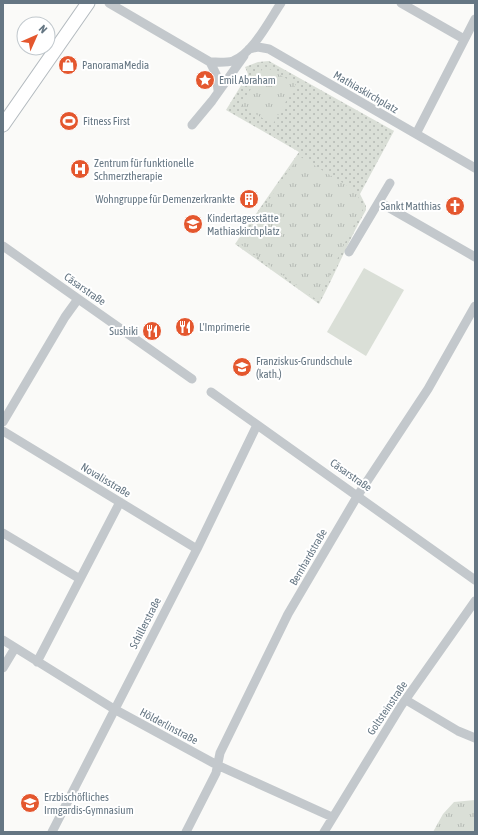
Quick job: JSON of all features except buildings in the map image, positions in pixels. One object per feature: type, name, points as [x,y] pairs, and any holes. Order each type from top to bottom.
[{"type":"main road","points":[[3,125],[88,3]]},
{"type":"street","points":[[109,3],[210,62],[216,74],[218,90]]},
{"type":"street","points":[[192,125],[247,52],[281,3]]},
{"type":"street","points":[[400,3],[464,39]]},
{"type":"street","points":[[416,134],[475,19]]},
{"type":"street","name":"Mathiaskirchplatz","points":[[210,62],[231,62],[258,47],[268,49],[475,168]]},
{"type":"street","points":[[349,252],[390,183]]},
{"type":"street","points":[[379,202],[475,257]]},
{"type":"street","name":"Cäsarstraße","points":[[3,246],[192,378]]},
{"type":"street","points":[[3,422],[65,317],[78,299]]},
{"type":"street","name":"Bernhardstraße","points":[[186,832],[216,773],[220,753],[288,614],[358,495],[428,389],[475,306]]},
{"type":"street","name":"Cäsarstraße","points":[[211,392],[358,495],[475,580]]},
{"type":"street","name":"Schillerstraße","points":[[52,832],[197,549],[257,425]]},
{"type":"street","name":"Novalisstraße","points":[[3,431],[197,549]]},
{"type":"street","points":[[37,662],[120,502]]},
{"type":"street","points":[[3,534],[80,579]]},
{"type":"street","name":"Goltsteinstraße","points":[[324,832],[406,700],[475,601]]},
{"type":"street","name":"Hölderlinstraße","points":[[3,640],[114,709],[217,765],[332,817]]},
{"type":"street","points":[[3,668],[15,648]]},
{"type":"street","points":[[406,700],[458,731],[475,738]]},
{"type":"green space","points":[[269,61],[394,131],[360,194],[366,206],[366,210],[353,233],[319,304],[235,244],[299,152],[226,110],[248,74],[245,67],[258,62]]},
{"type":"green space","points":[[264,66],[296,84],[273,124],[241,106]]},
{"type":"green space","points":[[299,156],[356,191],[363,209],[317,300],[239,243]]},
{"type":"green space","points":[[364,268],[404,290],[366,356],[327,332]]},
{"type":"green space","points":[[475,800],[475,832],[433,832],[443,814],[454,802]]},
{"type":"place","name":"PanoramaMedia","points":[[68,65]]},
{"type":"place","name":"Emil Abraham","points":[[205,80]]},
{"type":"place","name":"Fitness First","points":[[69,121]]},
{"type":"place","name":"Zentrum für funktionelle Schmerztherapie","points":[[80,169]]},
{"type":"place","name":"Wohngruppe für Demenzerkrankte","points":[[249,199]]},
{"type":"place","name":"Sankt Matthias","points":[[455,206]]},
{"type":"place","name":"Kindertagesstätte Mathiaskirchplatz","points":[[193,224]]},
{"type":"place","name":"L'Imprimerie","points":[[185,327]]},
{"type":"place","name":"Sushiki","points":[[152,331]]},
{"type":"place","name":"Franziskus-Grundschule (kath.)","points":[[242,367]]},
{"type":"place","name":"Erzbischöfliches Irmgardis-Gymnasium","points":[[30,803]]}]
